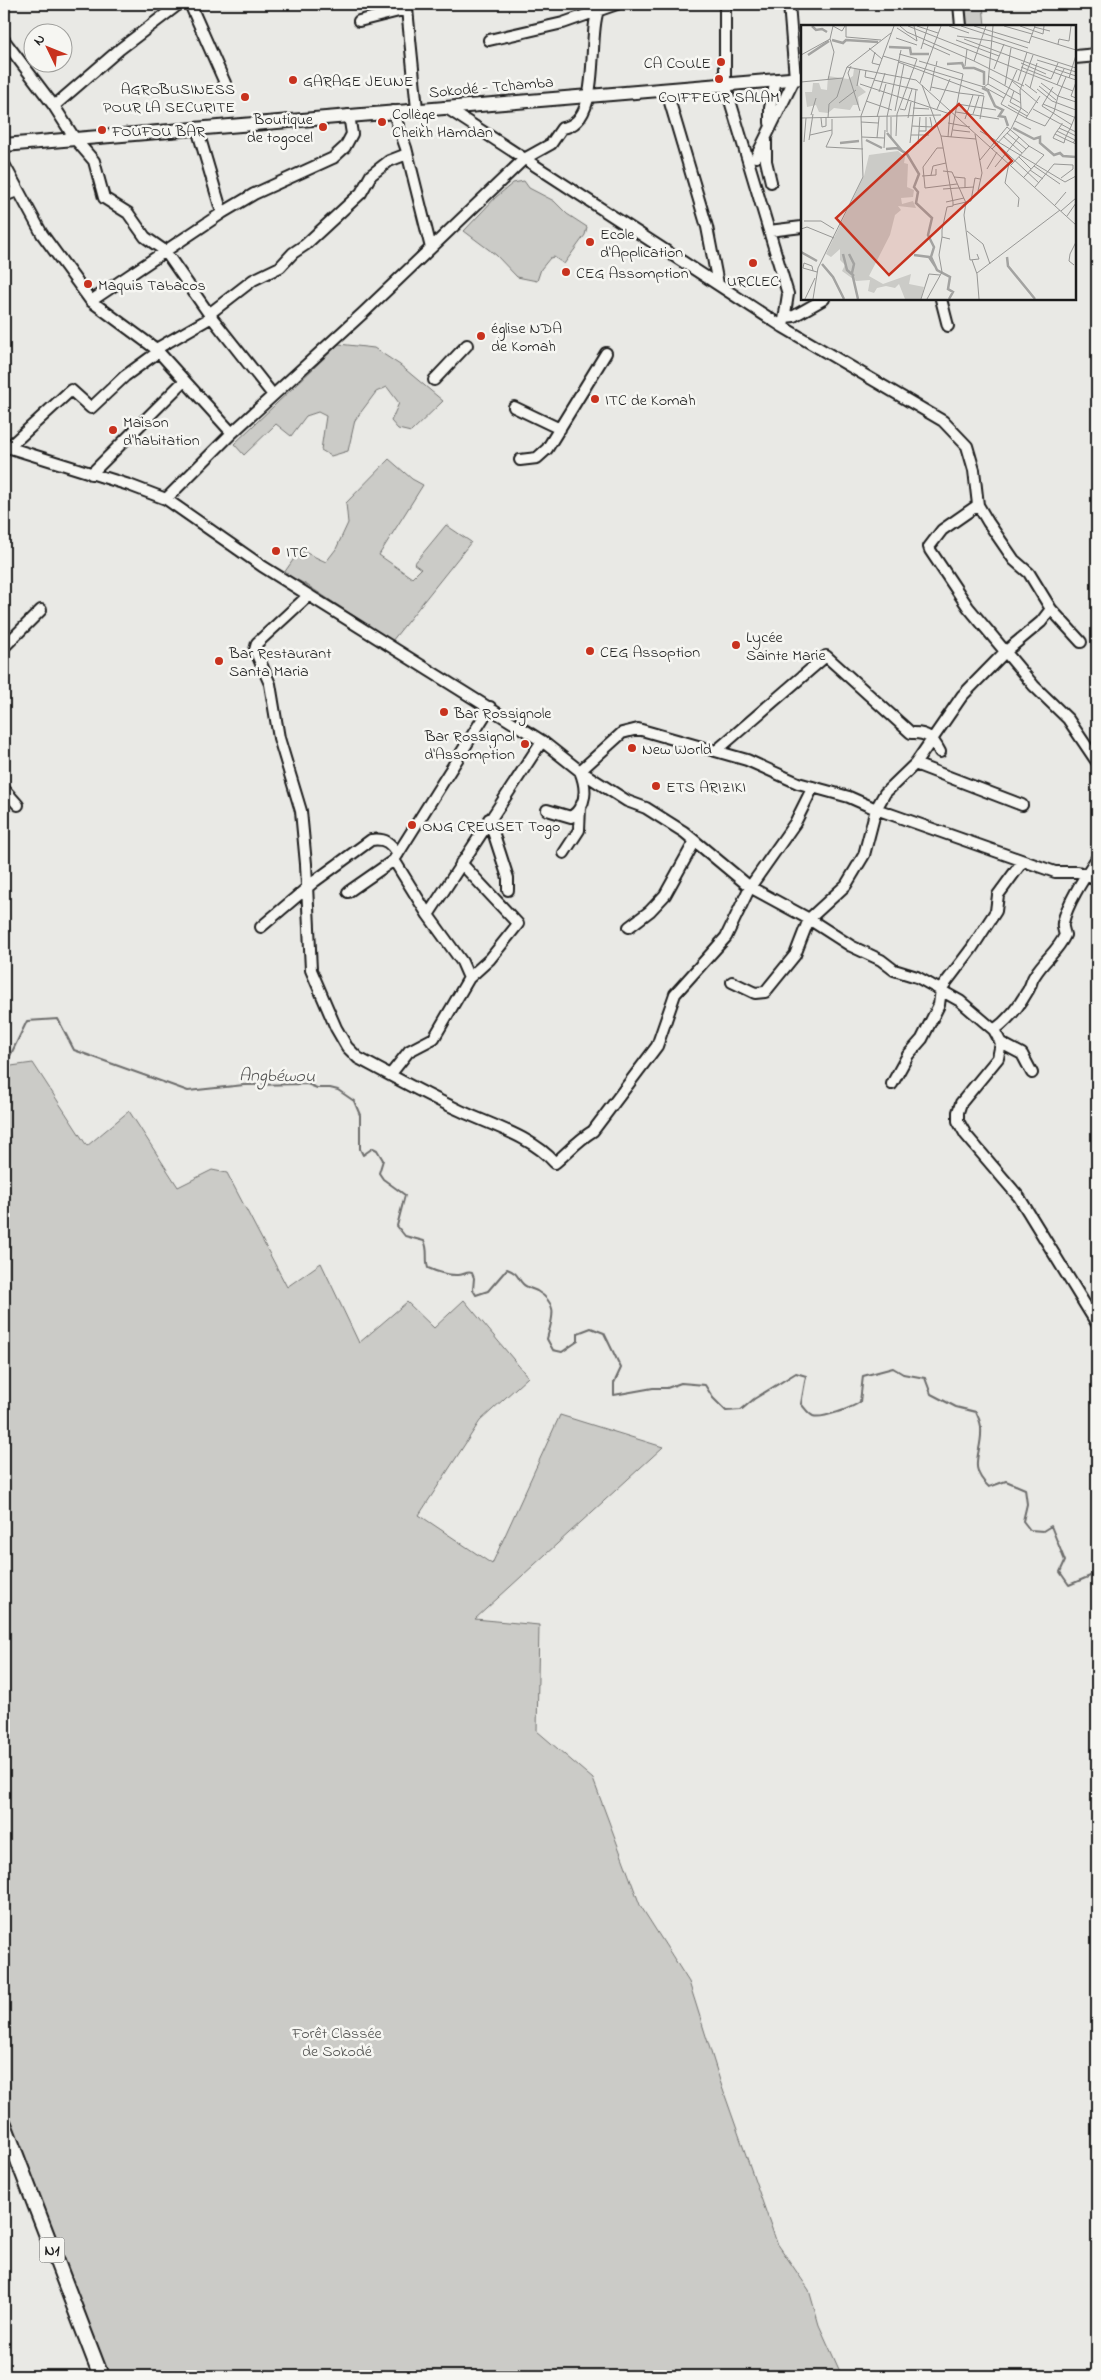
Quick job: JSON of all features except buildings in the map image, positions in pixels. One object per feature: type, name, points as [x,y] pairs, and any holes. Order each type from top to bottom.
[{"type":"highway","name":"N1","points":[[4,2124],[101,2376]]},
{"type":"main road","points":[[1076,57],[1097,56]]},
{"type":"main road","name":"Sokodé - Tchamba","points":[[4,145],[444,106],[798,78]]},
{"type":"street","points":[[54,106],[120,49],[179,4]]},
{"type":"street","points":[[190,4],[224,83]]},
{"type":"street","points":[[489,40],[558,25],[617,4]]},
{"type":"street","points":[[725,4],[725,84],[751,156],[768,230],[788,294],[784,322]]},
{"type":"street","points":[[751,156],[766,138],[798,78],[789,4]]},
{"type":"street","points":[[959,4],[961,25]]},
{"type":"street","points":[[359,21],[407,6],[417,109]]},
{"type":"street","points":[[166,499],[232,433],[524,159],[551,144],[562,128],[569,127],[577,122],[593,82],[591,58],[595,39],[594,20],[598,10]]},
{"type":"street","points":[[4,40],[54,106],[74,139],[94,160],[104,198],[128,213],[146,237],[165,252],[210,316],[273,395]]},
{"type":"street","points":[[771,182],[766,161],[766,138],[776,80]]},
{"type":"street","points":[[666,89],[707,227],[718,284]]},
{"type":"street","points":[[444,106],[718,284],[784,322],[943,421],[967,446],[974,470],[978,505],[1014,560],[1029,573],[1050,609],[1082,642]]},
{"type":"street","points":[[393,111],[408,154],[431,248]]},
{"type":"street","points":[[91,301],[222,213],[254,194],[275,187],[333,158],[345,147],[352,134],[349,115]]},
{"type":"street","points":[[199,135],[222,213]]},
{"type":"street","points":[[6,447],[70,390],[91,408],[125,376],[157,351],[210,316],[253,280],[280,267],[293,252],[305,245],[361,193],[371,175],[390,161],[408,154]]},
{"type":"street","points":[[751,156],[766,161]]},
{"type":"street","points":[[4,164],[42,234],[91,301],[157,351],[232,433]]},
{"type":"street","points":[[4,196],[17,191]]},
{"type":"street","points":[[768,230],[801,227]]},
{"type":"street","points":[[784,322],[822,300]]},
{"type":"street","points":[[940,300],[948,326]]},
{"type":"street","points":[[434,380],[468,345]]},
{"type":"street","points":[[520,460],[537,458],[547,449],[606,353]]},
{"type":"street","points":[[91,474],[184,381]]},
{"type":"street","points":[[514,407],[560,429]]},
{"type":"street","points":[[6,447],[166,499],[262,566],[542,741],[580,771],[627,801],[646,808],[695,841],[750,887],[809,919],[851,946],[881,960],[894,970],[917,977],[940,989],[974,1012],[994,1030],[1001,1043],[1022,1054],[1032,1073]]},
{"type":"street","points":[[978,505],[942,530],[929,547],[930,550],[968,607],[1034,686],[1068,719],[1097,762]]},
{"type":"street","points":[[309,595],[257,643],[255,650],[270,684],[279,738],[300,811],[306,864],[309,961],[321,996],[347,1047],[358,1058],[463,1112],[495,1124],[544,1152],[555,1163],[579,1140],[593,1131],[657,1046],[675,994],[726,937],[750,887],[795,823],[813,787]]},
{"type":"street","points":[[732,982],[754,994],[765,992],[795,955],[809,919],[846,885],[864,855],[876,809],[885,793],[916,764],[962,696],[1005,652],[1041,622],[1050,609]]},
{"type":"street","points":[[4,647],[41,610]]},
{"type":"street","points":[[716,751],[826,656],[911,733],[923,732],[933,739],[940,752]]},
{"type":"street","points":[[348,892],[396,857],[490,707]]},
{"type":"street","points":[[580,771],[613,740],[627,730],[638,729],[747,760],[798,783],[850,797],[876,809],[1055,872],[1078,872],[1097,880]]},
{"type":"street","points":[[428,915],[489,819],[542,741]]},
{"type":"street","points":[[916,764],[1022,804]]},
{"type":"street","points":[[564,853],[578,830],[580,807],[586,787],[580,771]]},
{"type":"street","points":[[4,790],[18,805]]},
{"type":"street","points":[[548,810],[571,817],[580,807]]},
{"type":"street","points":[[489,819],[508,878],[508,890]]},
{"type":"street","points":[[261,927],[306,888],[371,840],[381,839],[389,841],[428,915],[462,962],[469,978]]},
{"type":"street","points":[[628,927],[650,911],[665,894],[695,841]]},
{"type":"street","points":[[733,873],[748,876],[773,854]]},
{"type":"street","points":[[994,1030],[1002,1024],[1015,1008],[1028,991],[1035,975],[1060,946],[1065,935],[1062,926],[1064,918],[1097,858]]},
{"type":"street","points":[[892,1084],[908,1055],[922,1039],[939,1005],[940,989],[972,948],[996,911],[998,895],[1008,884],[1023,861]]},
{"type":"street","points":[[390,1075],[409,1051],[434,1038],[469,978],[490,959],[518,924],[461,863]]},
{"type":"street","points":[[1001,1043],[998,1058],[961,1103],[958,1121],[966,1135],[1019,1197],[1097,1324]]},
{"type":"green space","points":[[983,5],[985,25],[964,25],[962,7]]},
{"type":"green space","points":[[524,181],[529,188],[554,201],[567,214],[587,227],[585,235],[564,264],[554,257],[550,258],[541,269],[537,281],[517,277],[496,255],[464,231],[496,197],[513,183]]},
{"type":"green space","points":[[339,344],[374,348],[400,365],[443,401],[411,432],[398,429],[391,421],[399,403],[387,387],[376,392],[355,420],[348,451],[331,456],[321,450],[326,416],[318,412],[306,416],[291,436],[276,424],[244,455],[234,444]]},
{"type":"green space","points":[[389,459],[412,479],[423,485],[379,555],[412,578],[421,569],[414,564],[446,525],[471,542],[392,641],[307,585],[284,573],[300,550],[326,562],[336,549],[348,523],[346,503]]},
{"type":"green space","name":"Forêt Classée de Sokodé","points":[[33,1063],[87,1146],[129,1111],[178,1187],[212,1170],[227,1173],[287,1287],[321,1263],[359,1343],[407,1302],[434,1328],[464,1300],[528,1377],[480,1421],[419,1515],[492,1564],[560,1415],[663,1447],[475,1619],[539,1625],[537,1731],[593,1779],[640,1905],[689,1982],[722,2087],[777,2243],[809,2290],[819,2325],[842,2376],[108,2376],[4,2102],[4,1067]]},
{"type":"waterway","name":"Angbéwou","points":[[4,1057],[9,1058],[27,1021],[58,1019],[74,1050],[188,1091],[244,1085],[307,1084],[317,1088],[338,1090],[354,1101],[360,1115],[360,1149],[363,1155],[373,1148],[377,1150],[383,1160],[379,1173],[383,1179],[405,1195],[397,1226],[405,1236],[424,1241],[428,1268],[449,1274],[472,1273],[474,1278],[473,1290],[476,1295],[488,1291],[507,1269],[514,1272],[521,1282],[537,1291],[549,1301],[552,1307],[552,1318],[547,1339],[553,1350],[562,1352],[578,1341],[578,1333],[591,1328],[604,1333],[621,1368],[614,1383],[614,1395],[653,1388],[667,1388],[681,1383],[705,1385],[713,1398],[726,1411],[741,1410],[754,1399],[796,1373],[806,1376],[801,1404],[810,1414],[817,1417],[837,1412],[860,1402],[863,1376],[893,1368],[903,1374],[925,1378],[931,1394],[956,1407],[976,1412],[981,1428],[977,1459],[978,1472],[989,1487],[1006,1481],[1025,1489],[1027,1504],[1023,1521],[1030,1530],[1043,1531],[1051,1526],[1065,1561],[1060,1572],[1069,1585],[1095,1574],[1097,1577]]},
{"type":"waterway","name":"Angbéwou","points":[[1097,1582],[1093,1592],[1097,1592]]},
{"type":"place","name":"CA COULE","points":[[721,62]]},
{"type":"place","name":"COIFFEUR SALAM","points":[[719,79]]},
{"type":"place","name":"GARAGE JEUNE","points":[[293,80]]},
{"type":"place","name":"AGROBUSINESS POUR LA SECURITE","points":[[245,97]]},
{"type":"place","name":"Collège Cheikh Hamdan","points":[[382,122]]},
{"type":"place","name":"Boutique de togocel","points":[[323,127]]},
{"type":"place","name":"FOUFOU BAR","points":[[102,130]]},
{"type":"place","name":"Ecole d'Application","points":[[590,242]]},
{"type":"place","name":"URCLEC","points":[[753,263]]},
{"type":"place","name":"CEG Assomption","points":[[566,272]]},
{"type":"place","name":"Maquis Tabacos","points":[[88,284]]},
{"type":"place","name":"église NDA de Komah","points":[[481,336]]},
{"type":"place","name":"ITC de Komah","points":[[595,399]]},
{"type":"place","name":"Maison d'habitation","points":[[113,430]]},
{"type":"place","name":"ITC","points":[[276,551]]},
{"type":"place","name":"Lycée Sainte Marie","points":[[736,645]]},
{"type":"place","name":"CEG Assoption","points":[[590,651]]},
{"type":"place","name":"Bar Restaurant Santa Maria","points":[[219,661]]},
{"type":"place","name":"Bar Rossignole","points":[[444,712]]},
{"type":"place","name":"Bar Rossignol d'Assomption","points":[[525,744]]},
{"type":"place","name":"New World","points":[[632,748]]},
{"type":"place","name":"ETS ARIZIKI","points":[[656,786]]},
{"type":"place","name":"ONG CREUSET Togo","points":[[412,825]]}]
